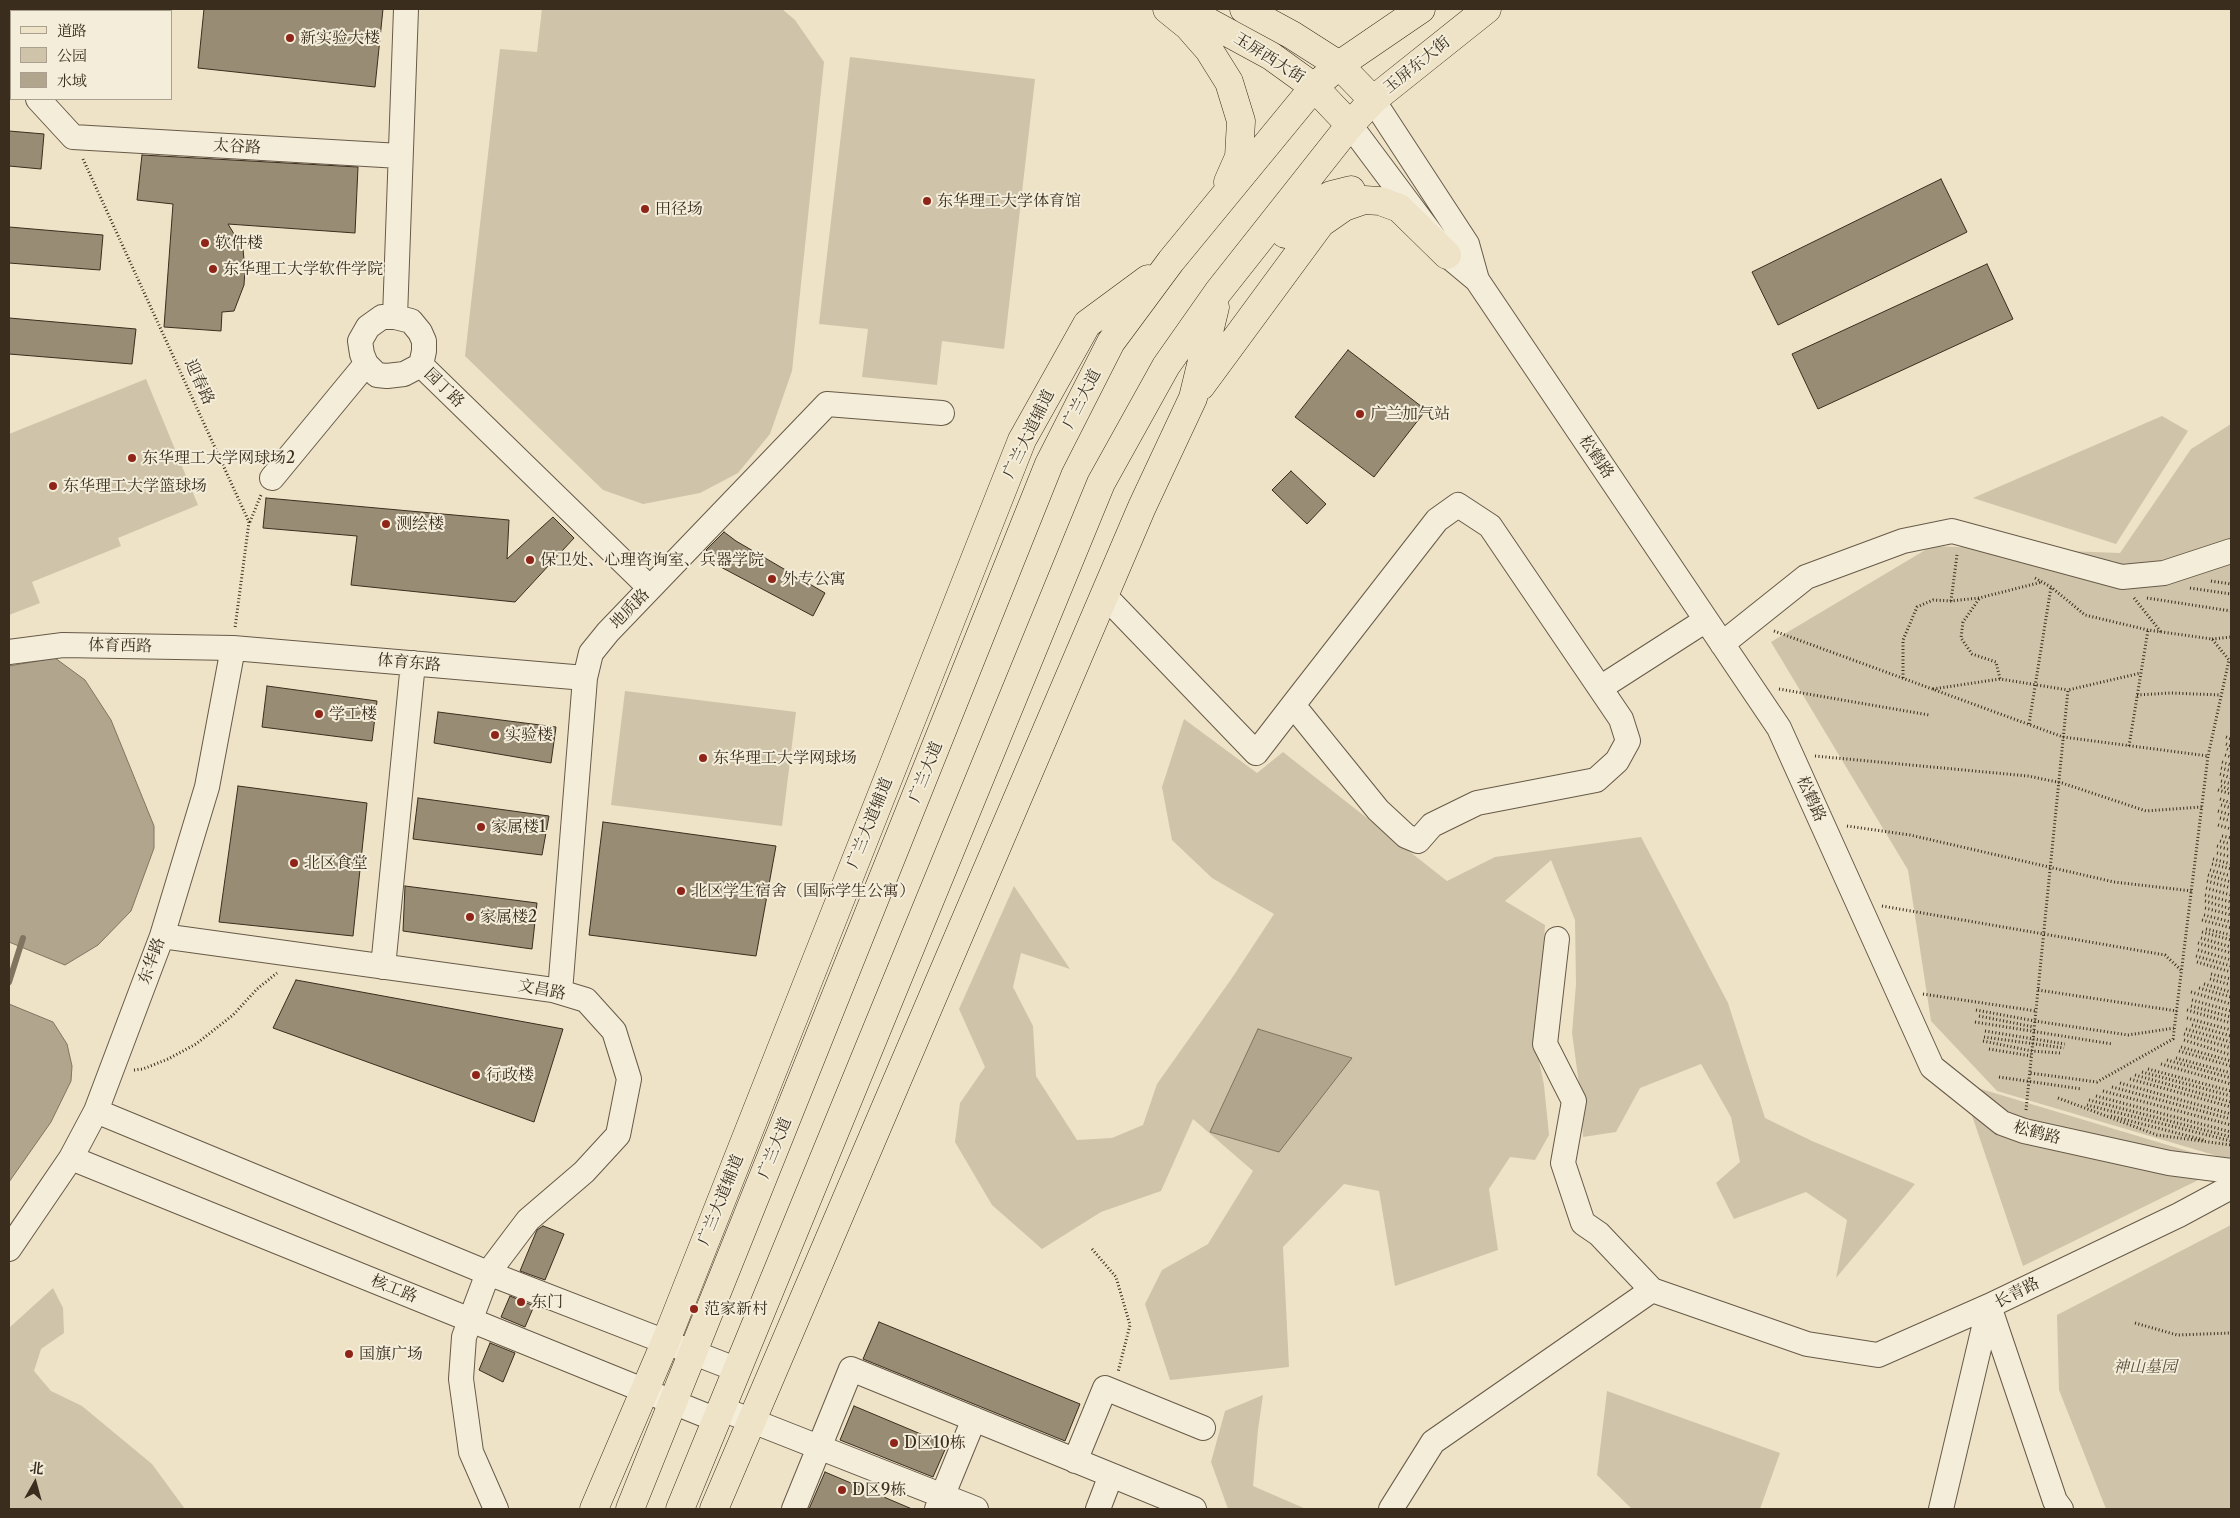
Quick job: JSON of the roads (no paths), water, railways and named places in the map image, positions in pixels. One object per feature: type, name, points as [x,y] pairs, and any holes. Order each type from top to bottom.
[{"type":"main road","points":[[1167,9],[1188,26],[1209,50],[1229,82],[1241,121],[1239,157],[1217,205]]},
{"type":"main road","name":"玉屏西大街","points":[[1176,9],[1203,19],[1271,56],[1314,87],[1350,124]]},
{"type":"main road","name":"玉屏西大街","points":[[1244,9],[1292,35],[1339,65],[1373,100]]},
{"type":"main road","points":[[1314,87],[1339,65],[1421,9]]},
{"type":"main road","name":"玉屏东大街","points":[[1350,124],[1373,100],[1487,9]]},
{"type":"main road","name":"广兰大道","points":[[630,1509],[1049,464],[1111,342],[1171,262],[1314,87]]},
{"type":"main road","points":[[680,1509],[1101,483],[1166,366],[1218,292],[1350,124]]},
{"type":"main road","points":[[1210,326],[1304,210],[1331,195],[1355,189],[1376,191],[1399,208],[1447,255]]},
{"type":"main road","points":[[1192,398],[1321,223],[1344,207],[1364,200],[1380,201],[1399,208]]},
{"type":"main road","name":"广兰大道辅道","points":[[594,1509],[664,1343],[1022,440],[1087,324],[1171,262]]},
{"type":"main road","points":[[714,1509],[750,1420],[1104,595],[1192,398],[1218,292]]},
{"type":"street","points":[[406,9],[395,317],[382,317],[368,327],[360,341],[366,364],[377,375],[404,374],[420,365]]},
{"type":"street","name":"太谷路","points":[[39,100],[73,137],[400,156]]},
{"type":"street","name":"松鹤路","points":[[1373,100],[1467,244],[1477,280]]},
{"type":"street","name":"松鹤路","points":[[1350,124],[1447,255],[1477,280],[1779,728],[1932,1067],[2002,1123],[2024,1131],[2169,1163],[2231,1171]]},
{"type":"street","name":"园丁路","points":[[395,317],[411,321],[420,332],[424,341],[424,351],[420,365],[650,588]]},
{"type":"street","points":[[272,478],[366,364]]},
{"type":"street","name":"地质路","points":[[560,992],[585,678],[592,653],[608,632],[827,404],[942,413]]},
{"type":"street","points":[[1104,595],[1256,753],[1293,705],[1437,520],[1458,505],[1490,526],[1621,719],[1628,741],[1617,762],[1596,780],[1477,803],[1432,825],[1418,841],[1406,836],[1378,810],[1293,705]]},
{"type":"street","points":[[1722,644],[1806,577],[1903,541],[1952,531],[2122,577],[2164,573],[2231,551]]},
{"type":"street","points":[[1600,688],[1706,620]]},
{"type":"street","name":"体育西路","points":[[9,652],[63,645],[232,648]]},
{"type":"street","name":"体育东路","points":[[232,648],[585,678]]},
{"type":"street","name":"东华路","points":[[9,1249],[71,1158],[96,1111],[162,936],[207,787],[232,648]]},
{"type":"street","points":[[383,967],[413,663]]},
{"type":"street","name":"文昌路","points":[[162,936],[560,992],[586,1000],[614,1031],[629,1079],[618,1135],[584,1172],[528,1220],[488,1273],[464,1337],[461,1379],[471,1452],[496,1509]]},
{"type":"street","points":[[1557,939],[1545,1044],[1574,1101],[1563,1163],[1582,1222],[1598,1234],[1652,1290],[1806,1344],[1878,1355],[1989,1306],[2055,1501],[2061,1509]]},
{"type":"street","points":[[96,1111],[488,1273],[664,1343],[738,1370]]},
{"type":"street","name":"核工路","points":[[71,1158],[674,1402],[750,1420],[819,1447],[940,1502],[976,1509]]},
{"type":"street","name":"长青路","points":[[1941,1509],[1989,1306],[2179,1215],[2231,1187]]},
{"type":"street","points":[[1392,1509],[1433,1442],[1652,1290]]},
{"type":"street","points":[[794,1509],[852,1369],[1194,1509]]},
{"type":"street","points":[[1075,1461],[1105,1388],[1203,1428]]},
{"type":"street","points":[[940,1502],[974,1419]]},
{"type":"street","points":[[1098,1509],[1111,1476]]},
{"type":"water","points":[[55,658],[85,680],[111,720],[154,826],[154,848],[131,911],[98,945],[65,965],[9,942],[9,666]]},
{"type":"water","points":[[9,1004],[53,1022],[67,1044],[72,1066],[71,1081],[51,1122],[9,1182]]},
{"type":"water","points":[[1258,1029],[1352,1058],[1279,1152],[1210,1132]]},
{"type":"waterway","points":[[9,982],[23,938]]},
{"type":"place","name":"新实验大楼","points":[[290,38]]},
{"type":"place","name":"东华理工大学体育馆","points":[[927,201]]},
{"type":"place","name":"田径场","points":[[645,209]]},
{"type":"place","name":"软件楼","points":[[205,243]]},
{"type":"place","name":"东华理工大学软件学院","points":[[213,269]]},
{"type":"place","name":"广兰加气站","points":[[1360,414]]},
{"type":"place","name":"东华理工大学网球场2","points":[[132,458]]},
{"type":"place","name":"东华理工大学篮球场","points":[[53,486]]},
{"type":"place","name":"测绘楼","points":[[386,524]]},
{"type":"place","name":"保卫处、心理咨询室、兵器学院","points":[[530,560]]},
{"type":"place","name":"外专公寓","points":[[772,579]]},
{"type":"place","name":"学工楼","points":[[319,714]]},
{"type":"place","name":"实验楼","points":[[495,735]]},
{"type":"place","name":"东华理工大学网球场","points":[[703,758]]},
{"type":"place","name":"家属楼1","points":[[481,827]]},
{"type":"place","name":"北区食堂","points":[[294,863]]},
{"type":"place","name":"北区学生宿舍（国际学生公寓）","points":[[681,891]]},
{"type":"place","name":"家属楼2","points":[[470,917]]},
{"type":"place","name":"行政楼","points":[[476,1075]]},
{"type":"place","name":"东门","points":[[521,1302]]},
{"type":"place","name":"范家新村","points":[[694,1309]]},
{"type":"place","name":"国旗广场","points":[[349,1354]]},
{"type":"place","name":"D区10栋","points":[[894,1443]]},
{"type":"place","name":"D区9栋","points":[[842,1490]]},
{"type":"park label","name":"神山墓园","points":[[2145,1367]]}]
